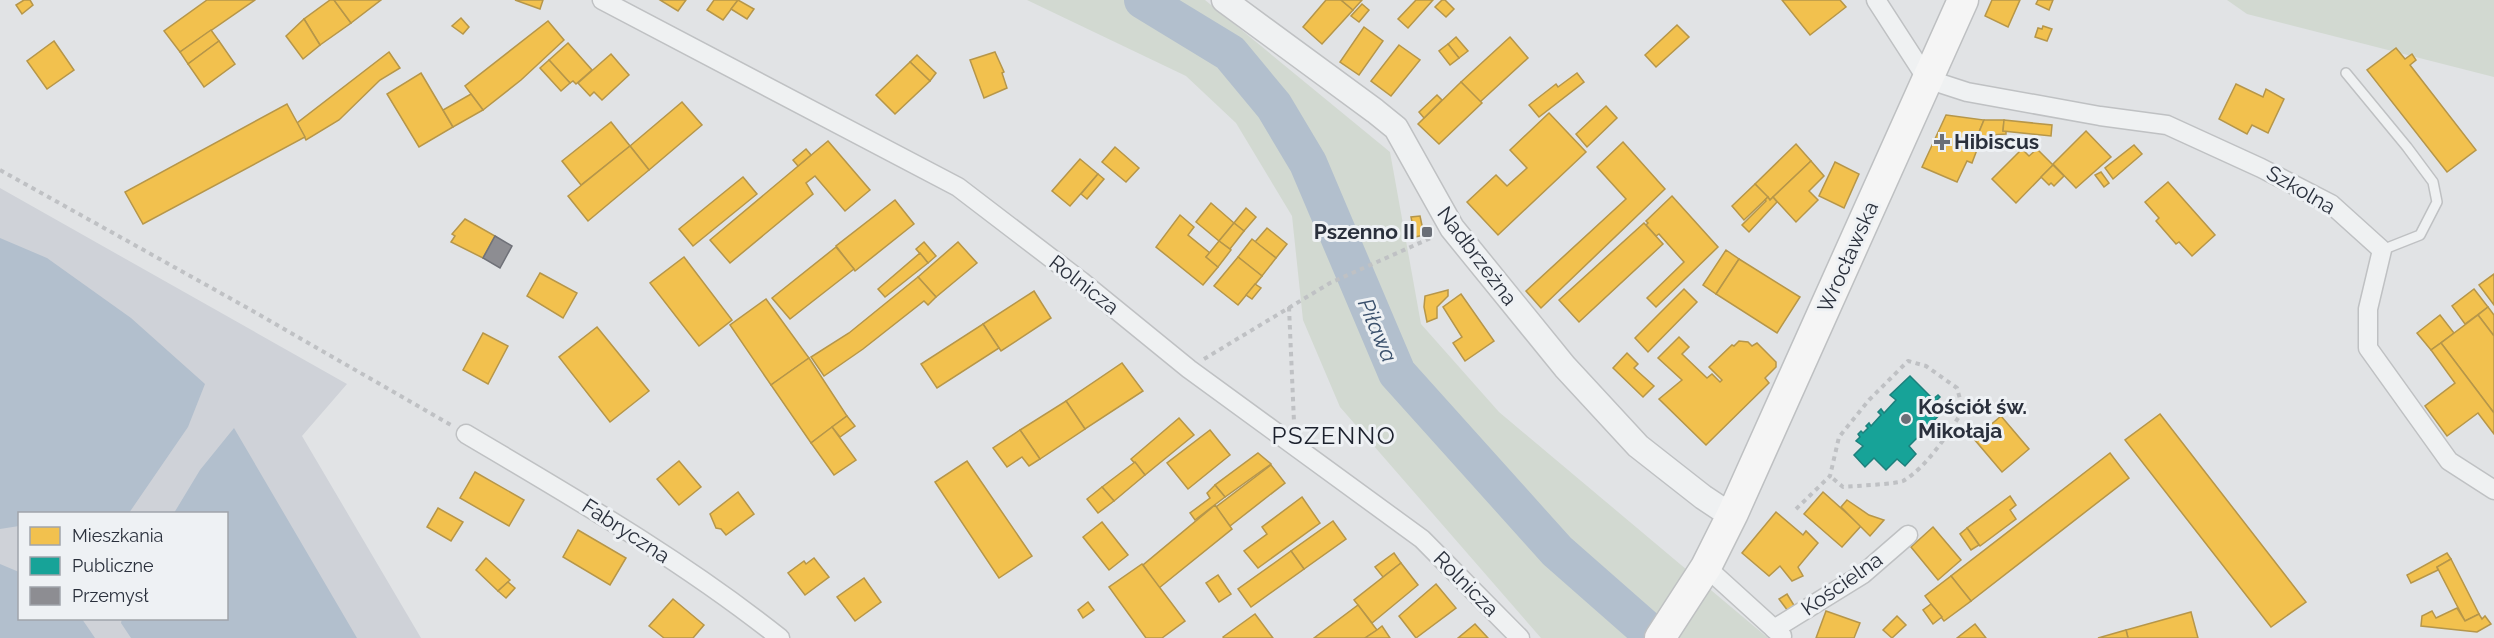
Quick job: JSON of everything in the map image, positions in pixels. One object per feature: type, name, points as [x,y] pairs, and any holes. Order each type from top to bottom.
[{"type":"main road","name":"Wrocławska","points":[[1660,638],[1702,572],[1733,513],[1963,0]]},
{"type":"street","name":"Rolnicza","points":[[602,0],[958,187],[1081,281],[1189,369],[1295,449],[1422,539],[1520,638]]},
{"type":"street","name":"Nadbrzeżna","points":[[1224,0],[1396,128],[1452,228],[1565,367],[1638,446],[1703,497],[1733,513]]},
{"type":"street","points":[[1876,0],[1928,79]]},
{"type":"street","name":"Szkolna","points":[[1928,79],[1967,92],[2100,116],[2167,125],[2261,168],[2331,204],[2382,250]]},
{"type":"street","points":[[2382,250],[2368,309],[2368,348],[2449,461],[2494,490]]},
{"type":"street","name":"Fabryczna","points":[[466,434],[619,525],[740,606],[780,638]]},
{"type":"street","name":"Kościelna","points":[[1779,634],[1863,574],[1908,535]]},
{"type":"street","points":[[1702,572],[1779,634]]},
{"type":"lane","points":[[2346,73],[2433,182],[2437,202],[2420,235],[2382,250]]},
{"type":"path","points":[[0,170],[244,306],[466,434]]},
{"type":"path","points":[[1189,369],[1330,283],[1452,228]]},
{"type":"path","points":[[1289,306],[1295,449]]},
{"type":"path","points":[[1796,509],[1830,476],[1839,437],[1869,400],[1908,361],[1926,366],[1958,388],[1963,410],[1947,436],[1929,458],[1901,482],[1843,487],[1830,476]]},
{"type":"shaded area","points":[[1027,0],[1205,0],[1390,152],[1421,324],[1499,412],[1768,638],[1541,638],[1340,407],[1303,320],[1292,216],[1236,123],[1186,76]]},
{"type":"shaded area","points":[[2227,0],[2494,0],[2494,77],[2247,14]]},
{"type":"shaded area","points":[[0,188],[347,384],[302,436],[421,638],[0,638]]},
{"type":"water","points":[[0,238],[47,258],[131,318],[205,384],[188,427],[130,512],[18,512],[18,526],[0,529]]},
{"type":"water","points":[[234,428],[357,638],[131,638],[121,623],[122,620],[228,620],[228,512],[175,512],[200,470]]},
{"type":"water","points":[[0,564],[18,572],[18,620],[83,620],[95,638],[0,638]]},
{"type":"building: Mieszkania","points":[[24,0],[30,0],[33,5],[22,14],[16,5]]},
{"type":"building: Mieszkania","points":[[207,0],[255,0],[180,52],[164,31]]},
{"type":"building: Mieszkania","points":[[330,0],[334,0],[351,23],[320,45],[304,19]]},
{"type":"building: Mieszkania","points":[[334,0],[381,0],[351,23]]},
{"type":"building: Mieszkania","points":[[515,0],[543,0],[540,9]]},
{"type":"building: Mieszkania","points":[[660,0],[686,0],[678,11]]},
{"type":"building: Mieszkania","points":[[714,0],[738,0],[723,20],[707,10]]},
{"type":"building: Mieszkania","points":[[738,0],[754,9],[747,19],[731,9]]},
{"type":"building: Mieszkania","points":[[1326,0],[1341,0],[1353,10],[1322,44],[1303,27]]},
{"type":"building: Mieszkania","points":[[1341,0],[1362,0],[1353,10]]},
{"type":"building: Mieszkania","points":[[1416,0],[1433,0],[1408,28],[1398,19]]},
{"type":"building: Mieszkania","points":[[1442,0],[1454,9],[1446,17],[1435,7]]},
{"type":"building: Mieszkania","points":[[1782,0],[1840,0],[1846,7],[1810,35]]},
{"type":"building: Mieszkania","points":[[1992,0],[2020,0],[2008,27],[1985,16]]},
{"type":"building: Mieszkania","points":[[2038,0],[2053,0],[2049,10],[2036,4]]},
{"type":"building: Mieszkania","points":[[1362,4],[1369,10],[1359,22],[1351,16]]},
{"type":"building: Mieszkania","points":[[461,18],[469,27],[463,34],[452,26]]},
{"type":"building: Mieszkania","points":[[304,19],[320,45],[303,59],[286,36]]},
{"type":"building: Mieszkania","points":[[548,21],[564,40],[521,80],[483,110],[465,86]]},
{"type":"building: Mieszkania","points":[[1677,25],[1689,37],[1656,67],[1645,55]]},
{"type":"building: Mieszkania","points":[[2043,26],[2052,29],[2047,41],[2035,37],[2038,28],[2042,29]]},
{"type":"building: Mieszkania","points":[[1364,27],[1383,41],[1359,75],[1340,62]]},
{"type":"building: Mieszkania","points":[[211,30],[219,41],[188,64],[180,52]]},
{"type":"building: Mieszkania","points":[[1456,37],[1468,51],[1459,58],[1448,44]]},
{"type":"building: Mieszkania","points":[[1510,37],[1528,58],[1480,102],[1461,82]]},
{"type":"building: Mieszkania","points":[[54,41],[74,70],[47,89],[27,61]]},
{"type":"building: Mieszkania","points":[[219,41],[235,64],[204,87],[188,64]]},
{"type":"building: Mieszkania","points":[[568,43],[592,70],[576,84],[573,81],[570,83],[549,60]]},
{"type":"building: Mieszkania","points":[[1448,44],[1459,58],[1450,65],[1439,51]]},
{"type":"building: Mieszkania","points":[[1399,45],[1420,60],[1391,96],[1371,81]]},
{"type":"building: Mieszkania","points":[[2396,48],[2405,59],[2412,54],[2416,60],[2410,65],[2476,150],[2447,172],[2367,70]]},
{"type":"building: Mieszkania","points":[[389,52],[400,68],[380,80],[339,120],[306,140],[297,123]]},
{"type":"building: Mieszkania","points":[[995,52],[1004,72],[1002,73],[1007,88],[984,98],[970,60]]},
{"type":"building: Mieszkania","points":[[611,54],[629,75],[602,100],[594,92],[590,96],[578,83]]},
{"type":"building: Mieszkania","points":[[917,55],[936,73],[930,81],[910,62]]},
{"type":"building: Mieszkania","points":[[549,60],[570,83],[561,91],[540,68]]},
{"type":"building: Mieszkania","points":[[910,62],[930,81],[895,114],[876,95]]},
{"type":"building: Mieszkania","points":[[421,73],[453,127],[419,147],[387,94]]},
{"type":"building: Mieszkania","points":[[1577,73],[1584,82],[1539,117],[1529,105],[1556,84],[1558,87]]},
{"type":"building: Mieszkania","points":[[1461,82],[1482,103],[1439,144],[1418,124]]},
{"type":"building: Mieszkania","points":[[2236,84],[2263,97],[2266,89],[2284,99],[2268,133],[2252,125],[2247,134],[2219,119]]},
{"type":"building: Mieszkania","points":[[471,94],[483,110],[453,127],[443,110]]},
{"type":"building: Mieszkania","points":[[1437,95],[1442,100],[1424,118],[1419,112]]},
{"type":"building: Mieszkania","points":[[682,102],[702,125],[649,170],[630,146]]},
{"type":"building: Mieszkania","points":[[287,104],[305,137],[143,224],[125,192]]},
{"type":"building: Mieszkania","points":[[1606,106],[1617,118],[1587,147],[1576,134]]},
{"type":"building: Mieszkania","points":[[1549,113],[1586,152],[1498,235],[1467,202],[1496,175],[1507,186],[1527,168],[1510,150]]},
{"type":"building: Mieszkania","points":[[1946,115],[1984,120],[1977,137],[1981,139],[1972,163],[1967,161],[1957,182],[1922,167]]},
{"type":"building: Mieszkania","points":[[1984,120],[2004,120],[2003,131],[2006,131],[2006,134],[1992,135],[1988,143],[1980,141],[1977,137]]},
{"type":"building: Mieszkania","points":[[2004,120],[2052,125],[2051,136],[2003,131]]},
{"type":"building: Mieszkania","points":[[611,122],[630,146],[581,185],[562,161]]},
{"type":"building: Mieszkania","points":[[2086,131],[2111,157],[2076,188],[2053,164]]},
{"type":"building: Mieszkania","points":[[828,141],[870,190],[845,211],[815,176],[806,183],[813,194],[730,263],[710,240]]},
{"type":"building: Mieszkania","points":[[1623,142],[1665,189],[1541,308],[1526,291],[1626,199],[1597,167]]},
{"type":"building: Mieszkania","points":[[1796,144],[1811,161],[1770,200],[1755,184]]},
{"type":"building: Mieszkania","points":[[2134,145],[2142,154],[2113,179],[2105,168]]},
{"type":"building: Mieszkania","points":[[630,146],[649,170],[588,221],[568,196]]},
{"type":"building: Mieszkania","points":[[1115,147],[1139,168],[1126,182],[1102,162]]},
{"type":"building: Mieszkania","points":[[806,149],[811,155],[798,166],[793,160]]},
{"type":"building: Mieszkania","points":[[2022,149],[2029,156],[2037,149],[2053,165],[2016,203],[1992,179]]},
{"type":"building: Mieszkania","points":[[1080,159],[1098,174],[1070,206],[1052,191]]},
{"type":"building: Mieszkania","points":[[1811,161],[1824,176],[1809,191],[1818,200],[1796,222],[1773,197]]},
{"type":"building: Mieszkania","points":[[1835,162],[1859,174],[1844,208],[1819,196]]},
{"type":"building: Mieszkania","points":[[2053,165],[2064,176],[2054,186],[2051,183],[2049,185],[2041,177]]},
{"type":"building: Mieszkania","points":[[2101,172],[2109,183],[2104,187],[2095,175]]},
{"type":"building: Mieszkania","points":[[1098,174],[1104,179],[1087,199],[1081,194]]},
{"type":"building: Mieszkania","points":[[743,177],[757,194],[693,246],[679,229]]},
{"type":"building: Mieszkania","points":[[2168,182],[2215,235],[2192,256],[2179,242],[2176,244],[2156,221],[2159,218],[2145,202]]},
{"type":"building: Mieszkania","points":[[1755,184],[1768,197],[1744,220],[1732,206]]},
{"type":"building: Mieszkania","points":[[1672,196],[1718,247],[1656,307],[1647,298],[1684,262],[1659,234],[1656,236],[1646,225],[1648,223],[1646,221]]},
{"type":"building: Mieszkania","points":[[1768,197],[1770,200],[1773,197],[1777,202],[1749,232],[1742,225]]},
{"type":"building: Mieszkania","points":[[895,200],[914,224],[855,271],[836,246]]},
{"type":"building: Mieszkania","points":[[1211,203],[1234,223],[1219,241],[1196,222]]},
{"type":"building: Mieszkania","points":[[1246,208],[1256,217],[1244,231],[1234,223]]},
{"type":"building: Mieszkania","points":[[1180,215],[1194,227],[1188,235],[1210,253],[1206,257],[1218,267],[1203,285],[1156,247]]},
{"type":"building: Mieszkania","points":[[1420,216],[1424,235],[1415,237],[1411,217]]},
{"type":"building: Mieszkania","points":[[465,219],[495,236],[483,258],[451,242],[455,236],[452,234]]},
{"type":"building: Mieszkania","points":[[1234,223],[1244,231],[1230,249],[1219,241]]},
{"type":"building: Mieszkania","points":[[1644,223],[1663,244],[1579,322],[1559,300]]},
{"type":"building: Mieszkania","points":[[1267,228],[1287,244],[1276,258],[1255,242]]},
{"type":"building: Mieszkania","points":[[1252,239],[1276,258],[1262,276],[1238,257]]},
{"type":"building: Mieszkania","points":[[1219,241],[1231,250],[1218,267],[1206,257]]},
{"type":"building: Mieszkania","points":[[924,242],[936,256],[928,263],[916,249]]},
{"type":"building: Mieszkania","points":[[958,242],[977,263],[936,297],[918,277]]},
{"type":"building: Mieszkania","points":[[836,247],[854,269],[790,319],[772,298]]},
{"type":"building: Mieszkania","points":[[1726,250],[1739,259],[1716,294],[1703,285]]},
{"type":"building: Mieszkania","points":[[920,253],[928,263],[885,297],[878,289]]},
{"type":"building: Mieszkania","points":[[684,257],[732,320],[699,346],[650,283]]},
{"type":"building: Mieszkania","points":[[1238,257],[1262,276],[1238,305],[1214,286]]},
{"type":"building: Mieszkania","points":[[1739,259],[1800,297],[1777,333],[1716,294]]},
{"type":"building: Mieszkania","points":[[540,273],[577,293],[563,318],[527,296]]},
{"type":"building: Mieszkania","points":[[2494,274],[2494,305],[2479,285]]},
{"type":"building: Mieszkania","points":[[918,277],[936,297],[928,305],[924,301],[863,349],[824,376],[811,357],[849,333]]},
{"type":"building: Mieszkania","points":[[1255,284],[1261,288],[1252,299],[1246,295]]},
{"type":"building: Mieszkania","points":[[1684,289],[1697,302],[1648,352],[1635,338]]},
{"type":"building: Mieszkania","points":[[2474,289],[2488,307],[2465,324],[2452,306]]},
{"type":"building: Mieszkania","points":[[1448,290],[1448,296],[1437,307],[1437,318],[1427,322],[1424,307],[1425,296]]},
{"type":"building: Mieszkania","points":[[1034,291],[1051,318],[1001,351],[983,324]]},
{"type":"building: Mieszkania","points":[[1461,294],[1494,341],[1465,361],[1453,343],[1462,337],[1443,307]]},
{"type":"building: Mieszkania","points":[[766,299],[809,358],[771,385],[730,325]]},
{"type":"building: Mieszkania","points":[[2488,307],[2494,315],[2494,336],[2478,315]]},
{"type":"building: Mieszkania","points":[[2440,315],[2454,333],[2431,350],[2417,333]]},
{"type":"building: Mieszkania","points":[[2478,315],[2494,336],[2494,413],[2441,343]]},
{"type":"building: Mieszkania","points":[[983,324],[999,348],[937,388],[921,364]]},
{"type":"building: Mieszkania","points":[[597,327],[649,391],[610,422],[559,357]]},
{"type":"building: Mieszkania","points":[[483,333],[508,346],[488,384],[463,370]]},
{"type":"building: Mieszkania","points":[[1679,337],[1689,347],[1682,354],[1707,378],[1712,374],[1720,382],[1722,380],[1709,367],[1739,341],[1748,342],[1752,346],[1757,343],[1776,362],[1776,367],[1765,378],[1769,383],[1706,445],[1659,399],[1682,380],[1658,358]]},
{"type":"building: Mieszkania","points":[[2441,343],[2494,413],[2494,434],[2478,413],[2447,436],[2425,406],[2455,383],[2431,350]]},
{"type":"building: Mieszkania","points":[[1627,353],[1638,364],[1634,368],[1654,386],[1643,397],[1613,368]]},
{"type":"building: Mieszkania","points":[[809,358],[847,416],[811,443],[771,385]]},
{"type":"building: Mieszkania","points":[[1122,363],[1143,391],[1085,429],[1066,401]]},
{"type":"building: Mieszkania","points":[[1066,401],[1085,429],[1040,459],[1020,430]]},
{"type":"building: Mieszkania","points":[[2160,414],[2306,602],[2271,627],[2125,440]]},
{"type":"building: Mieszkania","points":[[847,416],[855,426],[840,437],[832,427]]},
{"type":"building: Mieszkania","points":[[2001,416],[2029,449],[2002,472],[1974,439]]},
{"type":"building: Mieszkania","points":[[1179,418],[1194,435],[1145,475],[1131,459]]},
{"type":"building: Mieszkania","points":[[832,427],[856,460],[834,475],[811,443]]},
{"type":"building: Mieszkania","points":[[1020,430],[1040,459],[1029,466],[1022,457],[1007,467],[993,448]]},
{"type":"building: Mieszkania","points":[[1210,430],[1230,455],[1188,489],[1167,463]]},
{"type":"building: Mieszkania","points":[[1258,453],[1271,464],[1225,497],[1215,485]]},
{"type":"building: Mieszkania","points":[[2110,453],[2129,478],[1971,601],[1951,576]]},
{"type":"building: Mieszkania","points":[[679,461],[701,487],[679,505],[657,479]]},
{"type":"building: Mieszkania","points":[[967,461],[1032,556],[999,578],[935,482]]},
{"type":"building: Mieszkania","points":[[1135,462],[1145,475],[1114,501],[1102,487]]},
{"type":"building: Mieszkania","points":[[1271,465],[1285,483],[1230,526],[1216,507]]},
{"type":"building: Mieszkania","points":[[475,472],[524,500],[509,526],[460,498]]},
{"type":"building: Mieszkania","points":[[1215,485],[1225,497],[1195,520],[1190,513],[1210,498],[1207,493]]},
{"type":"building: Mieszkania","points":[[1102,487],[1114,501],[1098,513],[1087,499]]},
{"type":"building: Mieszkania","points":[[738,492],[754,514],[726,535],[721,529],[716,528],[710,514]]},
{"type":"building: Mieszkania","points":[[1823,492],[1861,526],[1842,547],[1804,514]]},
{"type":"building: Mieszkania","points":[[2010,496],[2016,505],[2010,510],[2016,519],[1980,546],[1967,528]]},
{"type":"building: Mieszkania","points":[[1302,497],[1320,523],[1258,568],[1244,551],[1267,534],[1262,527]]},
{"type":"building: Mieszkania","points":[[1847,500],[1869,515],[1884,520],[1870,536],[1841,507]]},
{"type":"building: Mieszkania","points":[[1215,505],[1232,529],[1159,588],[1143,565]]},
{"type":"building: Mieszkania","points":[[438,508],[463,522],[451,541],[427,527]]},
{"type":"building: Mieszkania","points":[[1776,512],[1803,535],[1806,531],[1818,543],[1798,567],[1803,576],[1792,581],[1780,566],[1769,576],[1742,553]]},
{"type":"building: Mieszkania","points":[[1333,521],[1346,539],[1304,569],[1291,551]]},
{"type":"building: Mieszkania","points":[[1102,522],[1128,555],[1109,570],[1083,537]]},
{"type":"building: Mieszkania","points":[[1933,527],[1961,560],[1938,580],[1911,547]]},
{"type":"building: Mieszkania","points":[[1967,528],[1979,545],[1971,550],[1960,534]]},
{"type":"building: Mieszkania","points":[[578,530],[626,558],[610,585],[563,557]]},
{"type":"building: Mieszkania","points":[[1291,551],[1304,569],[1251,607],[1238,589]]},
{"type":"building: Mieszkania","points":[[1394,553],[1401,563],[1383,577],[1375,567]]},
{"type":"building: Mieszkania","points":[[2447,553],[2451,559],[2437,567],[2438,570],[2411,583],[2407,575]]},
{"type":"building: Mieszkania","points":[[486,558],[510,580],[498,591],[476,570]]},
{"type":"building: Mieszkania","points":[[814,558],[829,577],[805,595],[788,573],[804,561],[806,564]]},
{"type":"building: Mieszkania","points":[[2451,559],[2479,614],[2465,621],[2437,567]]},
{"type":"building: Mieszkania","points":[[1401,563],[1418,585],[1372,623],[1354,600]]},
{"type":"building: Mieszkania","points":[[1142,564],[1185,621],[1162,638],[1146,638],[1109,587]]},
{"type":"building: Mieszkania","points":[[1218,575],[1231,594],[1219,602],[1206,583]]},
{"type":"building: Mieszkania","points":[[1951,576],[1971,601],[1944,621],[1925,596]]},
{"type":"building: Mieszkania","points":[[864,578],[881,602],[855,621],[837,597]]},
{"type":"building: Mieszkania","points":[[508,582],[515,588],[506,598],[498,591]]},
{"type":"building: Mieszkania","points":[[1436,584],[1456,608],[1416,638],[1399,616]]},
{"type":"building: Mieszkania","points":[[1787,594],[1795,607],[1788,611],[1779,599]]},
{"type":"building: Mieszkania","points":[[673,599],[704,625],[693,638],[664,638],[649,626]]},
{"type":"building: Mieszkania","points":[[1088,602],[1094,610],[1083,618],[1078,610]]},
{"type":"building: Mieszkania","points":[[1931,604],[1942,617],[1933,624],[1923,610]]},
{"type":"building: Mieszkania","points":[[1358,605],[1377,630],[1365,638],[1314,638]]},
{"type":"building: Mieszkania","points":[[2457,608],[2465,621],[2479,614],[2482,619],[2485,616],[2491,624],[2477,632],[2421,626],[2422,616],[2432,611],[2436,618]]},
{"type":"building: Mieszkania","points":[[1826,611],[1860,623],[1854,638],[1816,638]]},
{"type":"building: Mieszkania","points":[[2191,612],[2198,638],[2128,638],[2126,630]]},
{"type":"building: Mieszkania","points":[[1255,614],[1273,638],[1223,637]]},
{"type":"building: Mieszkania","points":[[1897,616],[1906,625],[1892,638],[1883,630]]},
{"type":"building: Mieszkania","points":[[1475,624],[1488,638],[1458,638]]},
{"type":"building: Mieszkania","points":[[1975,624],[1986,638],[1957,638]]},
{"type":"building: Mieszkania","points":[[1382,626],[1390,638],[1365,638],[1377,630]]},
{"type":"building: Mieszkania","points":[[2126,630],[2128,638],[2098,638]]},
{"type":"building: Publiczne","name":"Kościół św. Mikołaja","points":[[1910,376],[1933,399],[1938,395],[1940,397],[1936,401],[1944,410],[1926,429],[1929,431],[1927,433],[1924,431],[1909,446],[1916,454],[1905,466],[1897,459],[1886,470],[1874,458],[1865,467],[1854,455],[1863,446],[1856,441],[1860,437],[1858,434],[1868,428],[1866,426],[1869,423],[1871,426],[1881,415],[1878,412],[1881,409],[1884,413],[1896,400],[1890,395]]},
{"type":"building: Przemysł","points":[[495,236],[512,246],[500,268],[483,258]]},
{"type":"waterway","name":"Piława","points":[[1143,0],[1230,53],[1274,106],[1308,163],[1397,373],[1557,551],[1656,638]]},
{"type":"place","name":"Hibiscus","points":[[1942,142]]},
{"type":"place","name":"Pszenno II","points":[[1427,232]]},
{"type":"place","name":"Kościół św. Mikołaja","points":[[1906,419]]},
{"type":"district","name":"PSZENNO","points":[[1334,436]]}]
